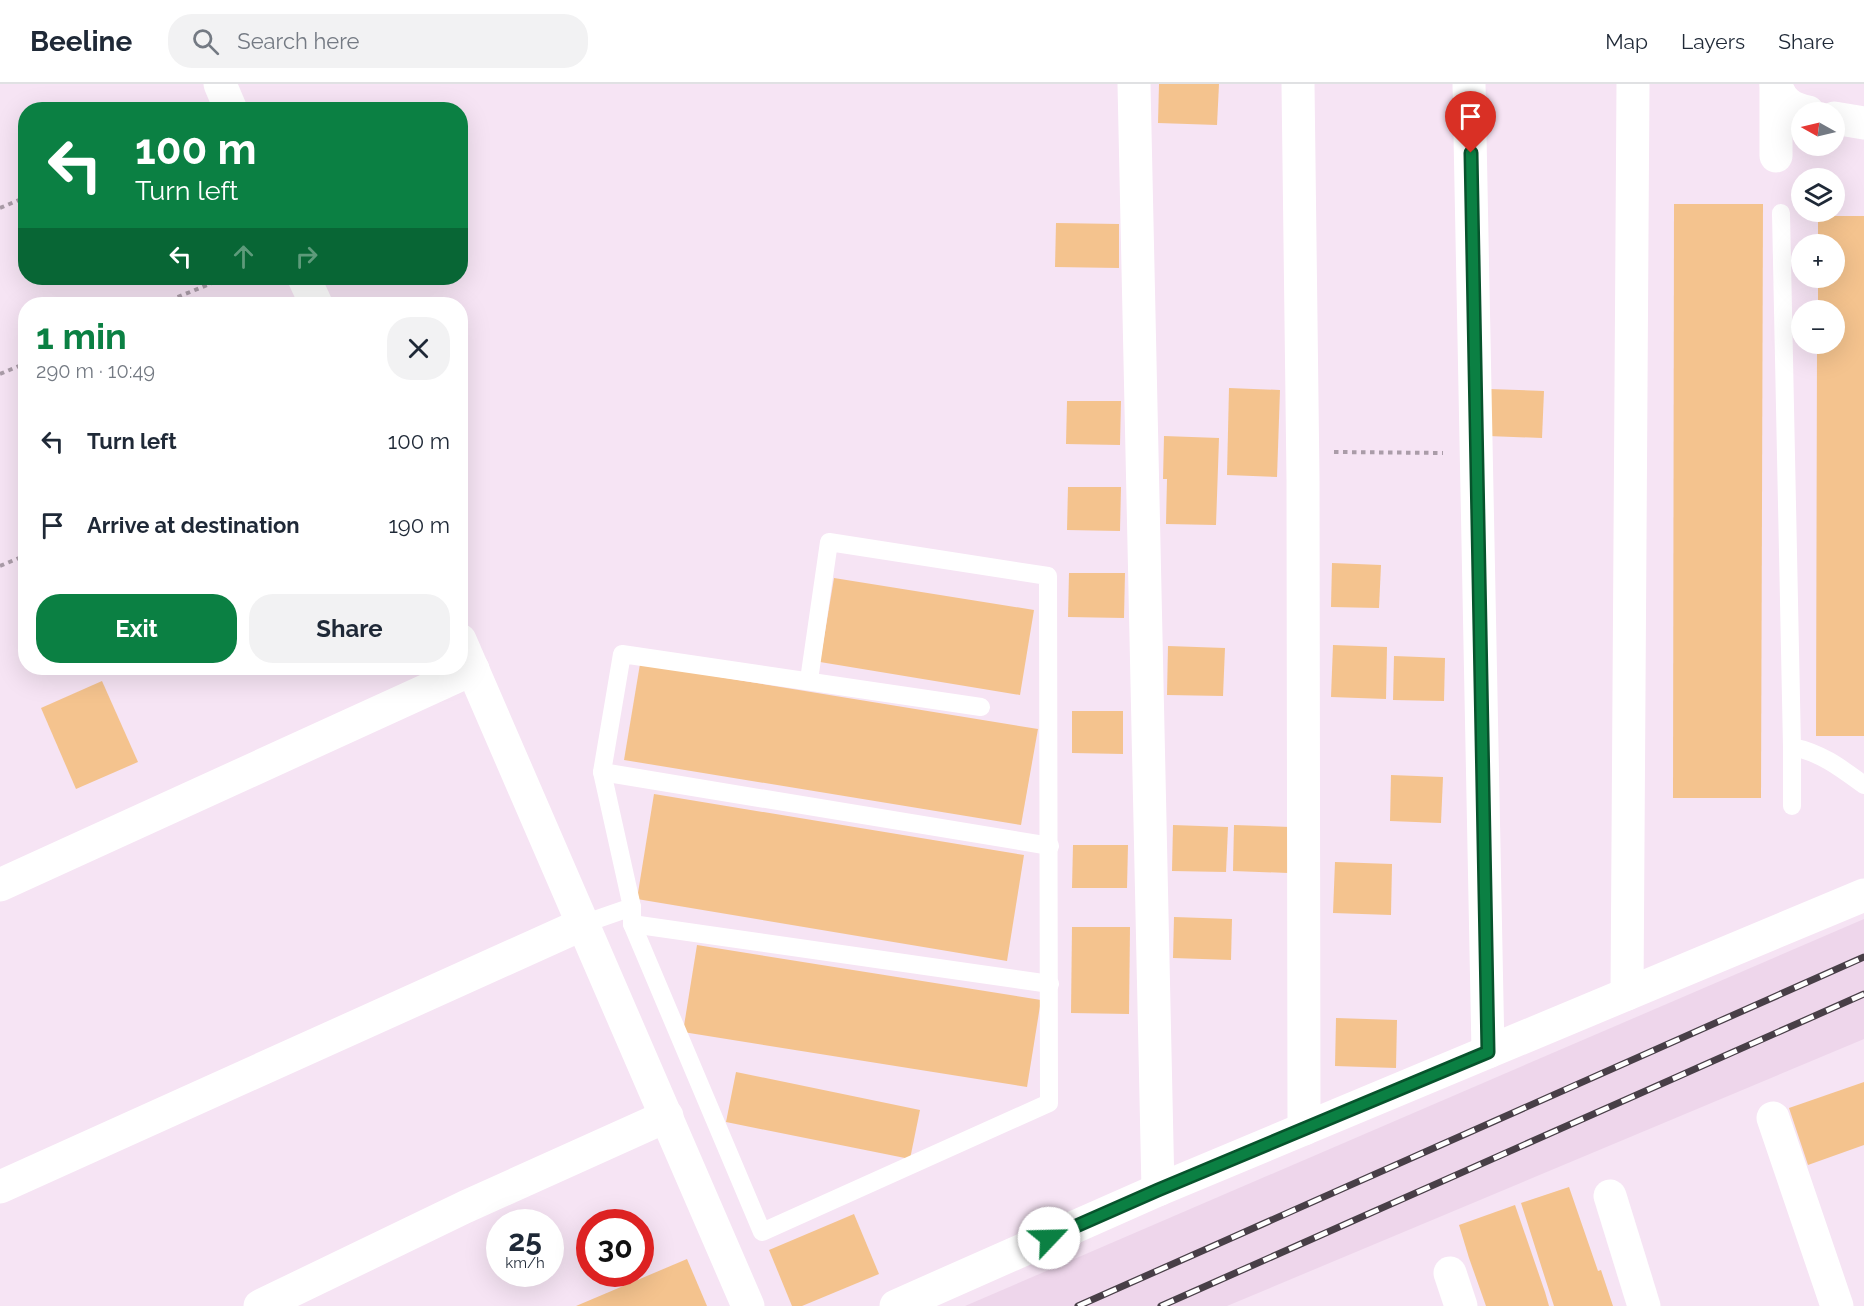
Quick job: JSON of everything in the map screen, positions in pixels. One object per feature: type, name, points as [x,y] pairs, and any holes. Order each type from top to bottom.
[{"type":"street","points":[[220,84],[228,102]]},
{"type":"street","points":[[1134,84],[1158,1190]]},
{"type":"street","points":[[1298,84],[1303,452],[1304,1129]]},
{"type":"street","points":[[1469,84],[1488,1052]]},
{"type":"street","points":[[1627,994],[1633,84]]},
{"type":"street","points":[[1776,85],[1781,99],[1791,106]]},
{"type":"street","points":[[1776,85],[1776,156]]},
{"type":"street","points":[[1845,119],[1864,123]]},
{"type":"street","points":[[468,657],[748,1306]]},
{"type":"street","points":[[0,885],[426,675]]},
{"type":"street","points":[[896,1306],[1158,1190],[1864,895]]},
{"type":"street","points":[[0,1187],[583,924]]},
{"type":"street","points":[[260,1306],[465,1207],[667,1116]]},
{"type":"street","points":[[1773,1118],[1837,1306]]},
{"type":"street","points":[[1610,1196],[1644,1306]]},
{"type":"street","points":[[1450,1273],[1461,1306]]},
{"type":"lane","points":[[1781,213],[1792,806]]},
{"type":"lane","points":[[808,680],[829,542],[1048,576],[1049,1103],[762,1232],[632,915],[602,772],[622,654],[981,707]]},
{"type":"lane","points":[[1792,747],[1804,749],[1831,761],[1864,784]]},
{"type":"lane","points":[[602,772],[1050,846]]},
{"type":"lane","points":[[583,924],[632,915],[1050,984]]},
{"type":"path","points":[[0,208],[18,200]]},
{"type":"path","points":[[178,297],[207,285]]},
{"type":"path","points":[[0,374],[18,366]]},
{"type":"path","points":[[1303,452],[1477,453]]},
{"type":"path","points":[[0,566],[18,558]]},
{"type":"shaded area","points":[[1864,919],[1864,1039],[1227,1306],[965,1306]]},
{"type":"building","points":[[1159,84],[1219,84],[1217,125],[1158,123]]},
{"type":"building","points":[[1674,204],[1763,204],[1761,798],[1673,798]]},
{"type":"building","points":[[1845,216],[1864,216],[1864,736],[1816,736],[1817,354],[1845,354],[1845,300],[1818,300],[1818,288],[1845,288],[1845,234],[1818,234],[1818,222],[1845,222]]},
{"type":"building","points":[[1056,223],[1119,224],[1119,268],[1055,267]]},
{"type":"building","points":[[1229,388],[1280,390],[1277,477],[1227,475]]},
{"type":"building","points":[[1489,389],[1544,391],[1542,438],[1488,436]]},
{"type":"building","points":[[1067,401],[1121,401],[1120,445],[1066,444]]},
{"type":"building","points":[[1164,436],[1219,438],[1216,525],[1166,524],[1167,479],[1163,479]]},
{"type":"building","points":[[1068,487],[1121,487],[1120,531],[1067,530]]},
{"type":"building","points":[[1332,563],[1381,565],[1379,608],[1331,607]]},
{"type":"building","points":[[1069,573],[1125,573],[1124,618],[1068,617]]},
{"type":"building","points":[[834,578],[1034,610],[1020,695],[820,662]]},
{"type":"building","points":[[1333,645],[1387,647],[1386,699],[1331,697]]},
{"type":"building","points":[[1168,646],[1225,648],[1223,696],[1167,695]]},
{"type":"building","points":[[1394,656],[1445,658],[1444,701],[1393,700]]},
{"type":"building","points":[[640,664],[1038,729],[1021,825],[624,760]]},
{"type":"building","points":[[102,681],[138,762],[76,789],[41,708]]},
{"type":"building","points":[[1072,711],[1123,711],[1123,754],[1072,753]]},
{"type":"building","points":[[1391,775],[1443,777],[1441,823],[1390,821]]},
{"type":"building","points":[[654,794],[1024,855],[1007,961],[637,899]]},
{"type":"building","points":[[1173,825],[1228,827],[1226,872],[1172,871]]},
{"type":"building","points":[[1234,825],[1290,827],[1288,873],[1233,871]]},
{"type":"building","points":[[1073,845],[1128,845],[1127,888],[1072,888]]},
{"type":"building","points":[[1335,862],[1392,864],[1391,915],[1333,913]]},
{"type":"building","points":[[1174,917],[1232,919],[1231,960],[1173,958]]},
{"type":"building","points":[[1072,927],[1130,927],[1129,1014],[1071,1013]]},
{"type":"building","points":[[697,945],[1041,1000],[1027,1087],[683,1032]]},
{"type":"building","points":[[1336,1018],[1397,1020],[1396,1068],[1335,1066]]},
{"type":"building","points":[[736,1072],[920,1110],[910,1159],[726,1122]]},
{"type":"building","points":[[1864,1082],[1864,1145],[1808,1165],[1789,1108]]},
{"type":"building","points":[[1569,1187],[1598,1271],[1601,1270],[1613,1306],[1554,1306],[1521,1203]]},
{"type":"building","points":[[1515,1205],[1549,1306],[1486,1306],[1469,1258],[1459,1225]]},
{"type":"building","points":[[854,1214],[879,1274],[802,1306],[792,1306],[769,1250]]},
{"type":"building","points":[[687,1259],[707,1306],[576,1306],[621,1287],[654,1287],[654,1273]]},
{"type":"railway","points":[[1078,1306],[1864,957]]},
{"type":"railway","points":[[1161,1306],[1864,994]]},
{"type":"route","points":[[1049,1238],[1488,1052],[1471,153]]}]
